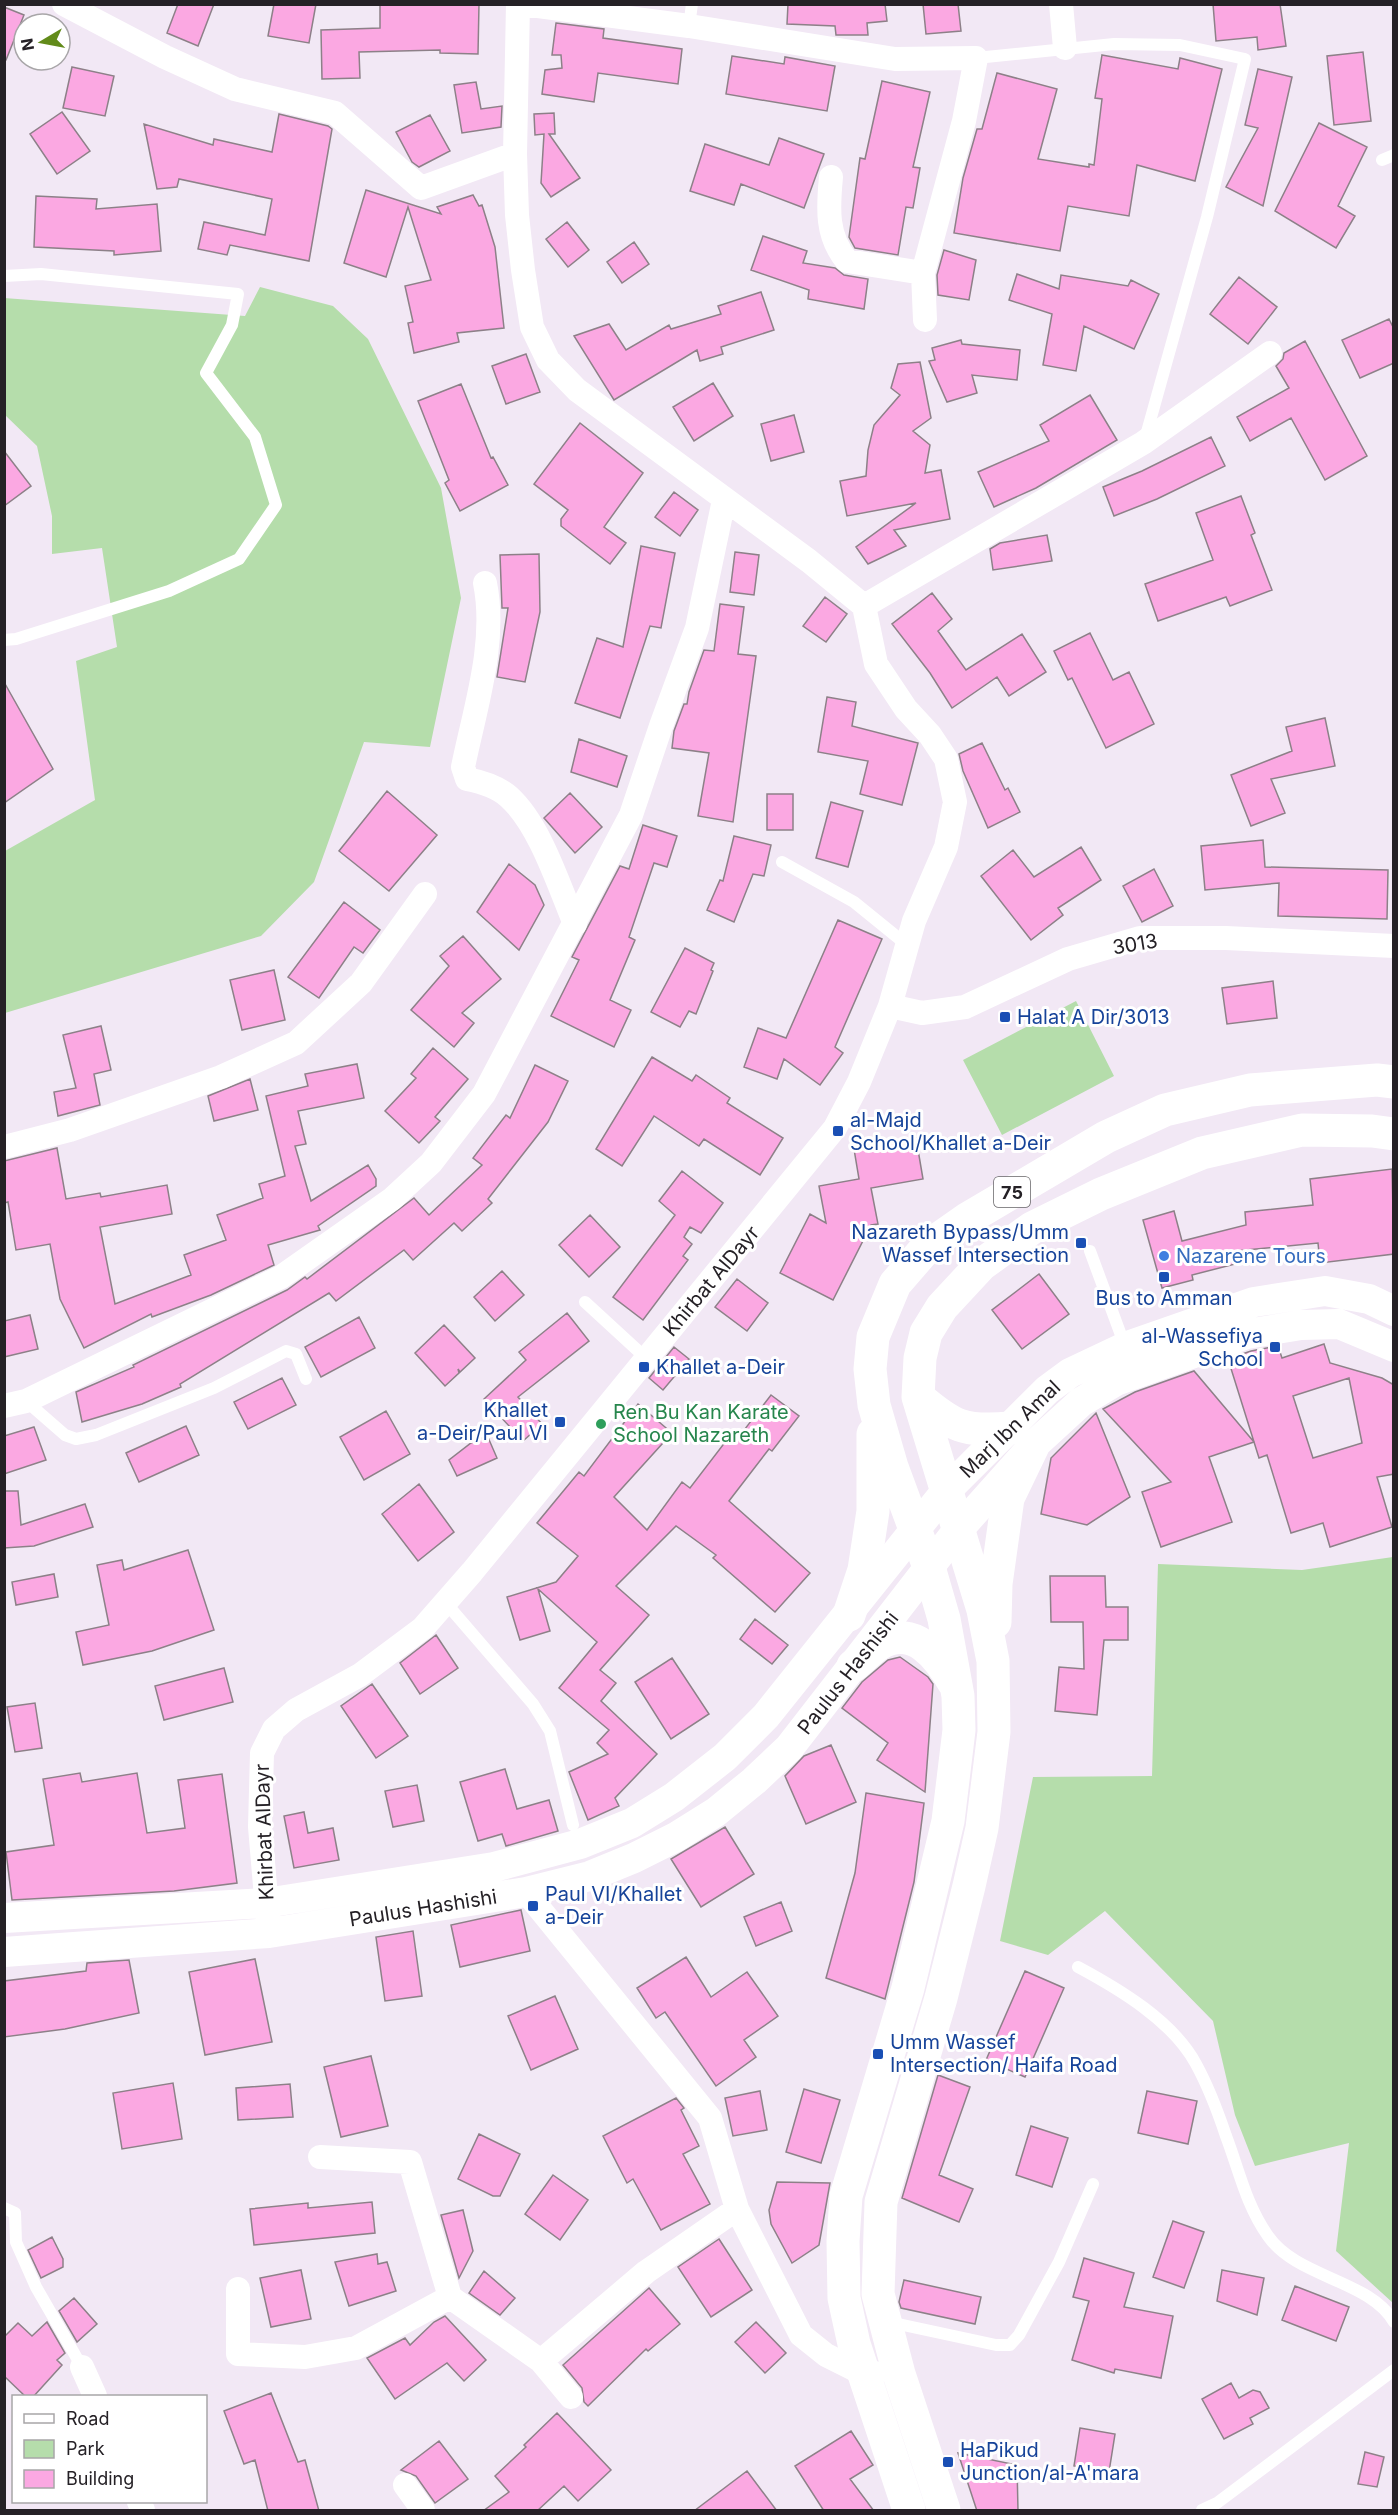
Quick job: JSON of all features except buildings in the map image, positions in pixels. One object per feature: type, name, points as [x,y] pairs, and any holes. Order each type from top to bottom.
[{"type":"highway","name":"75","points":[[909,2511],[862,2373],[844,2298],[843,2241],[846,2196],[908,1988],[948,1821],[959,1730],[959,1711],[954,1665],[929,1568],[892,1467],[874,1406],[870,1370],[873,1337],[895,1284],[927,1247],[967,1219],[1106,1137],[1164,1110],[1250,1090],[1377,1080],[1394,1082]]},
{"type":"highway","name":"75","points":[[944,2511],[899,2374],[878,2294],[881,2202],[941,1998],[982,1828],[994,1732],[993,1661],[983,1610],[918,1397],[920,1358],[927,1333],[942,1307],[981,1265],[1032,1228],[1101,1194],[1202,1153],[1302,1130],[1372,1131],[1394,1134]]},
{"type":"highway","points":[[918,1397],[946,1420],[960,1426],[1021,1437],[1008,1498],[996,1584],[994,1696]]},
{"type":"highway","points":[[849,1615],[864,1570],[873,1511],[874,1406]]},
{"type":"highway","points":[[853,1666],[880,1643],[897,1639],[914,1639],[941,1660],[954,1684],[959,1711]]},
{"type":"street","points":[[64,4],[165,57],[235,89],[335,112],[421,188],[515,154]]},
{"type":"street","points":[[925,320],[922,273],[964,120],[976,58],[895,59],[690,15],[521,4],[515,154],[517,214],[532,327],[548,360],[578,390],[809,561],[864,606],[1143,443],[1270,353]]},
{"type":"street","points":[[1061,4],[1065,48]]},
{"type":"street","points":[[831,177],[829,203],[835,247],[847,261],[922,273]]},
{"type":"street","points":[[15,1404],[281,1277],[392,1199],[431,1163],[484,1094],[632,815],[661,726],[698,628],[724,500]]},
{"type":"street","points":[[485,584],[490,605],[487,647],[463,767],[467,780],[484,782],[509,797],[538,837],[575,924]]},
{"type":"street","name":"Khirbat AlDayr","points":[[269,1933],[260,1827],[262,1753],[274,1729],[296,1710],[360,1675],[423,1628],[647,1359],[835,1128],[859,1082],[890,1006],[914,921],[946,847],[956,802],[946,759],[930,735],[906,709],[876,664],[864,606]]},
{"type":"street","points":[[4,1147],[70,1130],[221,1077],[296,1043],[361,983],[425,894]]},
{"type":"street","name":"3013","points":[[890,1006],[922,1014],[965,1007],[1068,959],[1140,938],[1226,938],[1394,946]]},
{"type":"street","name":"Marj Ibn Amal","points":[[929,1568],[958,1530],[1021,1437],[1047,1390],[1070,1373],[1125,1347],[1254,1302],[1325,1292],[1369,1299],[1394,1311]]},
{"type":"street","name":"Marj Ibn Amal","points":[[915,1526],[946,1491],[1021,1437],[1116,1381],[1247,1334],[1301,1324],[1339,1324],[1394,1347]]},
{"type":"street","name":"Paulus Hashishi","points":[[4,1918],[266,1903],[494,1867],[580,1844],[632,1823],[674,1797],[725,1757],[766,1716],[849,1615],[915,1526]]},
{"type":"street","name":"Paulus Hashishi","points":[[4,1952],[269,1933],[526,1892],[590,1876],[634,1858],[676,1837],[716,1812],[789,1748],[929,1568]]},
{"type":"street","points":[[526,1892],[710,2118],[737,2210],[801,2335],[826,2355],[862,2373],[899,2374]]},
{"type":"street","points":[[320,2157],[410,2162],[450,2297],[541,2361],[571,2397]]},
{"type":"street","points":[[541,2361],[646,2272],[737,2210]]},
{"type":"street","points":[[238,2289],[238,2354],[305,2357],[356,2348],[450,2297]]},
{"type":"street","points":[[82,2367],[93,2395]]},
{"type":"street","points":[[405,2485],[423,2511]]},
{"type":"lane","points":[[976,58],[1113,44],[1180,45],[1245,59],[1207,217],[1143,443]]},
{"type":"lane","points":[[4,276],[41,274],[238,294],[232,325],[206,373],[255,437],[276,505],[239,559],[169,591],[16,639],[4,640]]},
{"type":"lane","points":[[782,862],[854,902],[907,945]]},
{"type":"lane","points":[[1090,1251],[1125,1347]]},
{"type":"lane","points":[[585,1302],[647,1359]]},
{"type":"lane","points":[[15,1404],[65,1435],[76,1438],[96,1435],[214,1388],[286,1351],[296,1354],[306,1379]]},
{"type":"lane","points":[[446,1602],[533,1704],[550,1731],[573,1825]]},
{"type":"lane","points":[[1078,1966],[1121,1990],[1162,2022],[1195,2062],[1226,2135],[1245,2194],[1268,2237],[1290,2258],[1365,2296],[1389,2315],[1394,2322]]},
{"type":"lane","points":[[884,2321],[996,2345],[1010,2345],[1019,2335],[1059,2262],[1093,2184]]},
{"type":"lane","points":[[4,2208],[15,2213],[16,2242],[36,2287],[82,2367]]},
{"type":"lane","points":[[1202,2511],[1217,2503],[1394,2370]]},
{"type":"green space","points":[[260,287],[333,306],[368,339],[441,488],[461,598],[430,747],[364,742],[314,882],[261,936],[5,1013],[5,851],[95,800],[76,661],[117,647],[102,548],[52,554],[52,516],[37,446],[5,415],[4,298],[245,316]]},
{"type":"green space","points":[[1076,1001],[1114,1076],[1002,1135],[963,1060]]},
{"type":"green space","points":[[1394,1557],[1393,2303],[1336,2251],[1349,2143],[1255,2166],[1235,2115],[1213,2021],[1105,1911],[1048,1955],[1000,1941],[1033,1777],[1152,1776],[1158,1564],[1302,1570]]},
{"type":"place","name":"Halat A Dir/3013","points":[[1005,1017]]},
{"type":"place","name":"al-Majd School/Khallet a-Deir","points":[[838,1131]]},
{"type":"place","name":"Nazareth Bypass/Umm Wassef Intersection","points":[[1081,1243]]},
{"type":"place","name":"Nazarene Tours","points":[[1164,1256]]},
{"type":"place","name":"Bus to Amman","points":[[1164,1277]]},
{"type":"place","name":"al-Wassefiya School","points":[[1275,1347]]},
{"type":"place","name":"Khallet a-Deir","points":[[644,1367]]},
{"type":"place","name":"Khallet a-Deir/Paul VI","points":[[560,1422]]},
{"type":"place","name":"Ren Bu Kan Karate School Nazareth","points":[[601,1424]]},
{"type":"place","name":"Paul VI/Khallet a-Deir","points":[[533,1906]]},
{"type":"place","name":"Umm Wassef Intersection/ Haifa Road","points":[[878,2054]]},
{"type":"place","name":"HaPikud Junction/al-A'mara","points":[[948,2462]]}]
